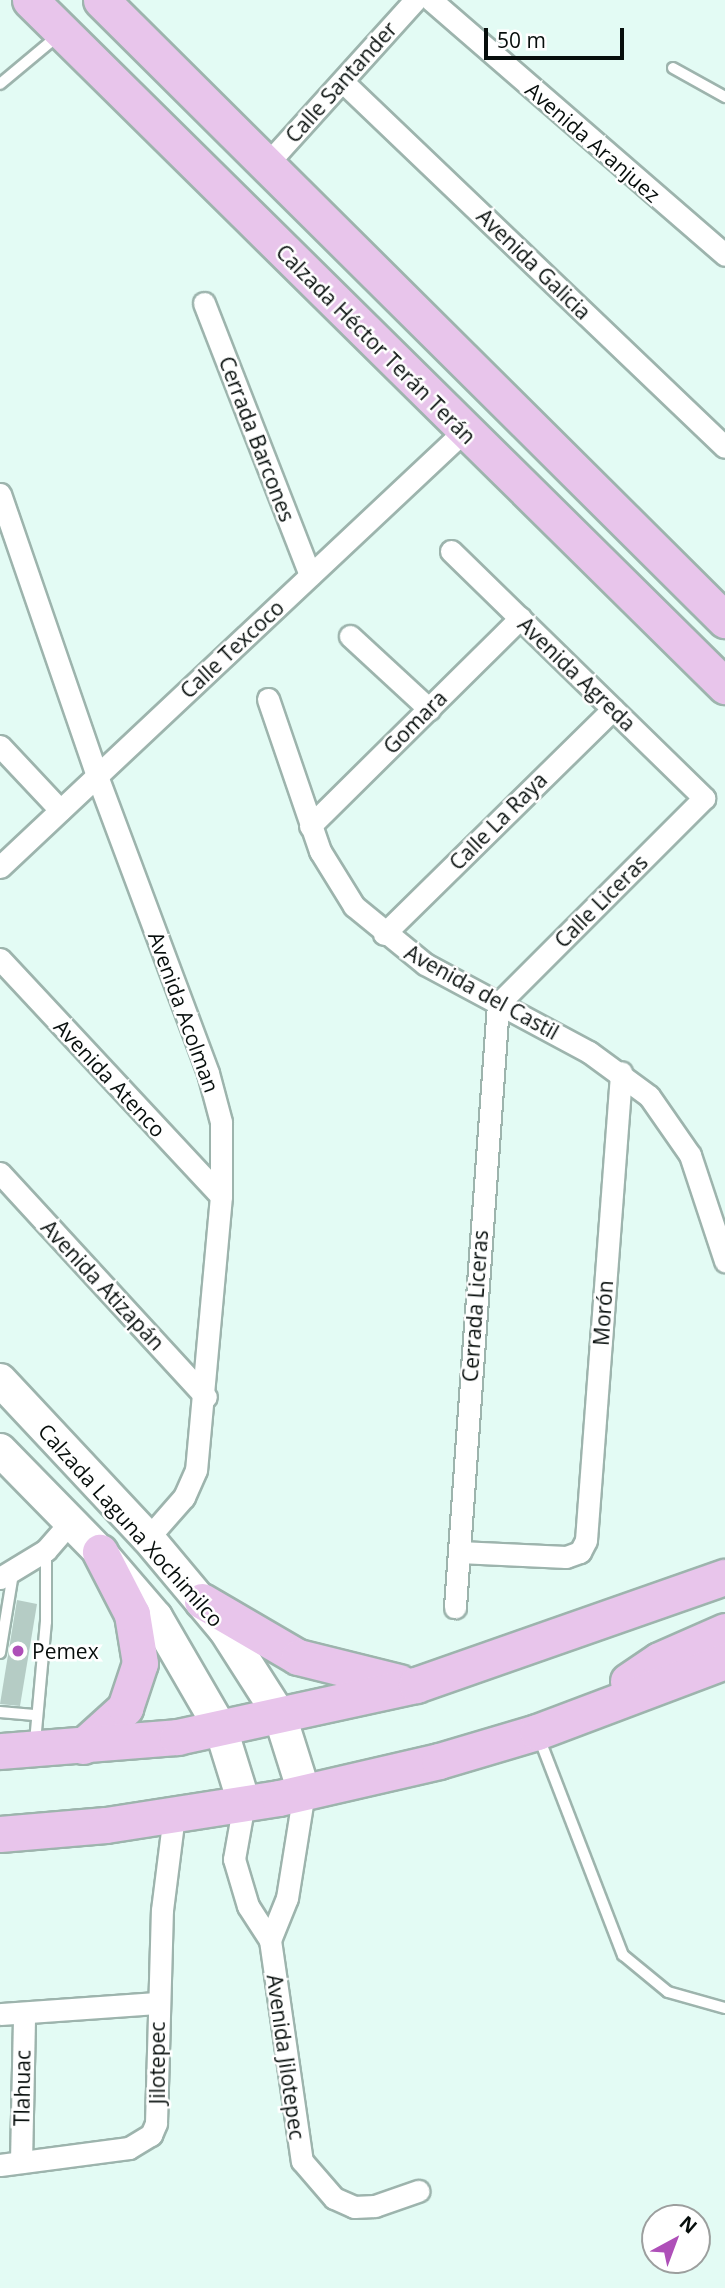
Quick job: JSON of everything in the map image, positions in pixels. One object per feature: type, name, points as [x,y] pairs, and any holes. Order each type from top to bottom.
[{"type":"main road","name":"Calzada Héctor Terán Terán","points":[[30,0],[725,686]]},
{"type":"main road","points":[[101,0],[725,620]]},
{"type":"main road","points":[[371,339],[405,328],[493,415],[555,451]]},
{"type":"main road","points":[[636,599],[725,657]]},
{"type":"main road","name":"Calzada Laguna Xochimilco","points":[[0,1380],[148,1538],[202,1601],[280,1716],[304,1792]]},
{"type":"main road","name":"Calzada Laguna Xochimilco","points":[[0,1450],[100,1552],[156,1618],[221,1729],[244,1803]]},
{"type":"main road","points":[[83,1746],[125,1708],[140,1663],[132,1614],[100,1552]]},
{"type":"main road","points":[[17,1750],[83,1746],[221,1729],[416,1685],[725,1577]]},
{"type":"main road","points":[[202,1601],[298,1657],[339,1671],[416,1685]]},
{"type":"main road","points":[[578,1715],[659,1660],[725,1631]]},
{"type":"main road","points":[[0,1834],[174,1815],[304,1792],[537,1732],[725,1661]]},
{"type":"street","name":"Calle Santander","points":[[267,164],[415,0]]},
{"type":"street","name":"Avenida Aranjuez","points":[[432,0],[725,255]]},
{"type":"street","name":"Avenida Galicia","points":[[343,82],[725,447]]},
{"type":"street","name":"Cerrada Barcones","points":[[204,303],[310,575]]},
{"type":"street","name":"Calle Texcoco","points":[[0,867],[464,431]]},
{"type":"street","name":"Avenida Acolman","points":[[0,494],[97,776],[208,1073],[221,1122],[221,1196],[206,1397],[192,1484],[148,1538]]},
{"type":"street","points":[[0,535],[21,557]]},
{"type":"street","name":"Avenida Agreda","points":[[451,551],[704,798]]},
{"type":"street","name":"Gomara","points":[[310,826],[520,618]]},
{"type":"street","points":[[350,636],[429,709]]},
{"type":"street","name":"Avenida del Castil","points":[[268,699],[310,826],[336,881],[384,934],[499,1004],[621,1072],[671,1124],[690,1155],[725,1259]]},
{"type":"street","name":"Calle La Raya","points":[[384,934],[613,709]]},
{"type":"street","points":[[0,746],[60,810]]},
{"type":"street","name":"Calle Liceras","points":[[499,1004],[704,798]]},
{"type":"street","name":"Avenida Atenco","points":[[0,959],[221,1196]]},
{"type":"street","name":"Cerrada Liceras","points":[[455,1607],[499,1004]]},
{"type":"street","name":"Morón","points":[[458,1552],[566,1557],[580,1552],[586,1540],[621,1072]]},
{"type":"street","name":"Avenida Atizapán","points":[[0,1173],[206,1397]]},
{"type":"street","points":[[6,1576],[46,1550],[70,1522]]},
{"type":"street","points":[[270,1940],[287,1898],[304,1792]]},
{"type":"street","name":"Avenida Jilotepec","points":[[244,1803],[234,1859],[248,1906],[270,1940],[302,2161],[334,2199],[354,2207],[418,2191]]},
{"type":"street","name":"Jilotepec","points":[[10,2164],[129,2148],[144,2142],[156,2123],[157,2003],[174,1815]]},
{"type":"street","points":[[0,2014],[157,2003]]},
{"type":"street","name":"Tlahuac","points":[[10,2164],[24,2013]]},
{"type":"lane","points":[[0,84],[62,33]]},
{"type":"lane","points":[[673,68],[725,97]]},
{"type":"lane","points":[[17,1750],[37,1715],[46,1550]]},
{"type":"lane","points":[[0,1653],[6,1576]]},
{"type":"lane","points":[[0,1712],[37,1715]]},
{"type":"lane","points":[[537,1732],[623,1955],[668,1992],[725,2008]]},
{"type":"building","name":"Pemex","points":[[17,1600],[37,1604],[20,1706],[0,1704]]},
{"type":"place","name":"Pemex","points":[[18,1651]]}]
